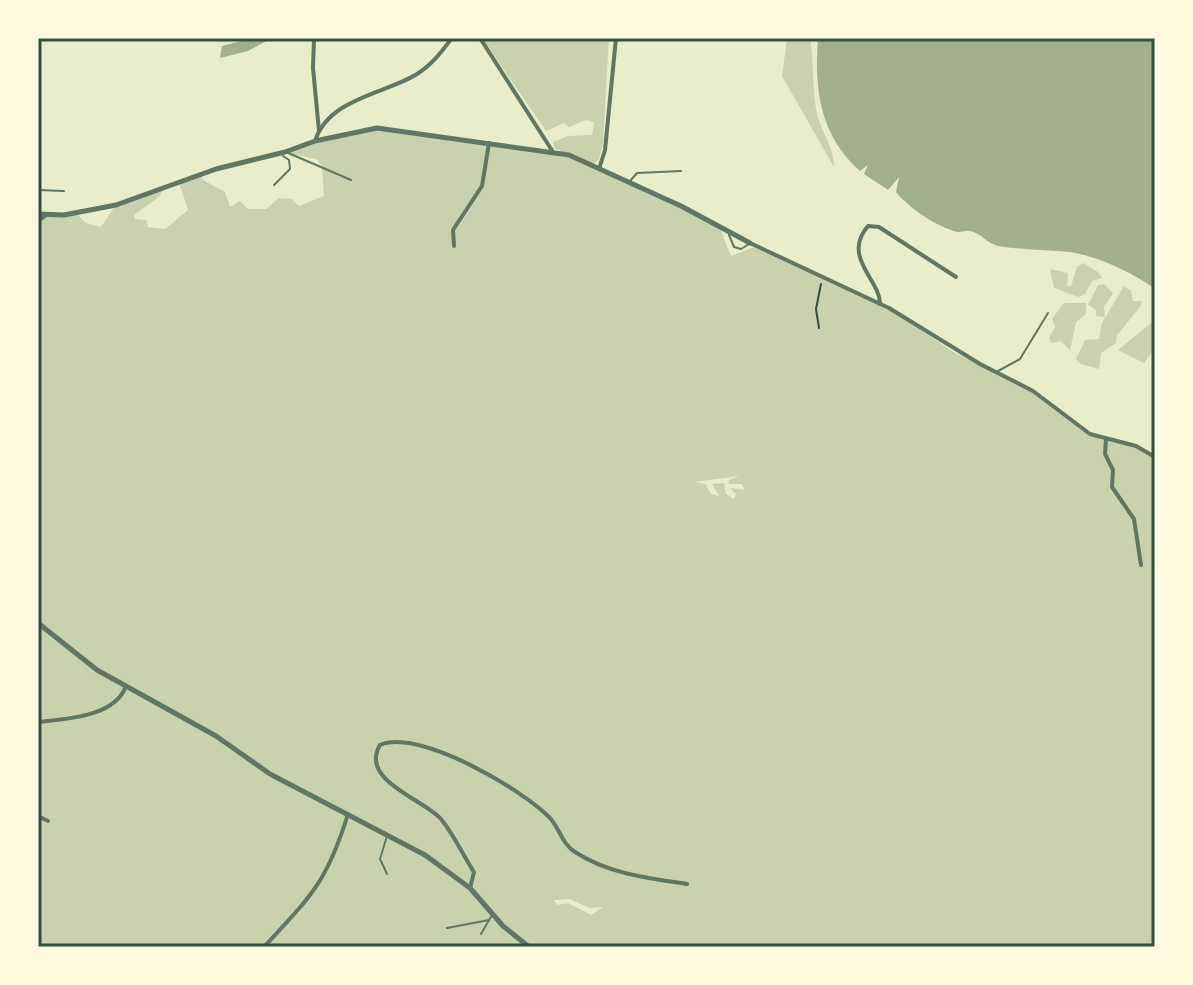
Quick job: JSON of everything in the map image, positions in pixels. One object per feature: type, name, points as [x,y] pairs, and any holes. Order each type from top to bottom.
[{"type":"street","points":[[314,38],[313,68],[319,131]]},
{"type":"street","points":[[315,141],[319,131],[344,107],[419,73],[452,38]]},
{"type":"street","points":[[480,38],[553,152]]},
{"type":"street","points":[[599,169],[605,150],[616,38]]},
{"type":"street","points":[[38,214],[77,214],[116,205],[216,169],[278,154],[315,141],[377,128],[553,152],[629,182],[823,279],[880,304],[1041,396],[1083,430],[1136,446],[1155,457]]},
{"type":"street","points":[[454,246],[453,230],[482,186],[489,143]]},
{"type":"street","points":[[38,221],[45,216]]},
{"type":"street","points":[[880,304],[861,259],[862,238],[868,226],[879,227],[956,277]]},
{"type":"street","points":[[1106,439],[1105,454],[1113,470],[1112,487],[1134,519],[1141,565]]},
{"type":"street","points":[[38,623],[74,655],[216,736],[270,774],[425,855],[470,888],[491,917],[529,947]]},
{"type":"street","points":[[38,722],[67,720],[108,707],[116,703],[126,686]]},
{"type":"street","points":[[470,888],[474,872],[441,820],[382,776],[376,760],[380,745],[408,743],[441,752],[515,790],[549,817],[566,846],[576,853],[617,872],[687,884]]},
{"type":"street","points":[[264,947],[320,886],[330,867],[348,814]]},
{"type":"street","points":[[38,816],[48,821]]},
{"type":"lane","points":[[285,152],[351,180]]},
{"type":"lane","points":[[274,185],[291,164],[278,154]]},
{"type":"lane","points":[[629,182],[637,173],[681,171]]},
{"type":"lane","points":[[38,190],[64,191]]},
{"type":"lane","points":[[728,231],[734,247],[741,249],[750,243]]},
{"type":"lane","points":[[997,372],[1020,359],[1048,313]]},
{"type":"lane","points":[[387,874],[380,859],[388,835]]},
{"type":"lane","points":[[447,928],[491,917]]},
{"type":"lane","points":[[481,934],[491,917]]},
{"type":"path","points":[[819,328],[816,309],[823,279]]},
{"type":"shaded area","points":[[253,38],[272,38],[248,51],[220,58],[222,46]]},
{"type":"shaded area","points":[[482,38],[609,38],[603,142],[599,159],[592,165],[719,226],[731,256],[757,246],[889,308],[953,352],[1033,391],[1083,430],[1128,444],[1155,457],[1155,947],[38,947],[38,221],[45,216],[77,214],[86,223],[101,227],[116,205],[163,188],[160,196],[134,215],[135,219],[146,220],[148,227],[165,229],[188,210],[179,182],[201,174],[203,180],[225,192],[230,207],[240,201],[248,209],[266,209],[279,198],[292,199],[299,206],[324,196],[322,166],[316,159],[285,152],[368,128],[568,154],[554,148],[553,142],[568,136],[592,135],[594,122],[586,120],[569,127],[564,123],[546,131]],"holes":[[[739,476],[729,480],[728,484],[742,484],[745,490],[730,488],[736,494],[734,499],[726,494],[724,483],[712,484],[719,496],[711,494],[705,484],[695,482]],[[569,899],[590,908],[603,907],[591,915],[568,903],[557,905],[554,900]]]},
{"type":"shaded area","points":[[787,38],[810,38],[817,114],[834,167],[782,76]]},
{"type":"shaded area","points":[[818,38],[1155,38],[1155,289],[1126,271],[1092,257],[1070,252],[998,246],[974,232],[950,230],[924,216],[896,192],[899,177],[888,190],[864,174],[868,165],[860,171],[847,157],[828,127],[822,110],[817,76]]},
{"type":"shaded area","points":[[1083,263],[1102,278],[1092,281],[1085,294],[1078,297],[1054,288],[1050,269],[1068,273],[1067,286],[1071,286],[1077,267]]},
{"type":"shaded area","points":[[1104,284],[1113,293],[1104,307],[1105,317],[1096,316],[1096,310],[1088,305],[1098,285]]},
{"type":"shaded area","points":[[1124,286],[1131,291],[1133,301],[1142,301],[1140,307],[1117,335],[1116,343],[1101,353],[1099,369],[1081,364],[1076,359],[1085,340],[1099,339],[1102,323]]},
{"type":"shaded area","points":[[1064,303],[1086,303],[1086,314],[1076,322],[1070,350],[1061,341],[1052,343],[1049,338],[1055,327],[1052,319]]},
{"type":"shaded area","points":[[1155,320],[1155,348],[1144,363],[1118,350]]}]
